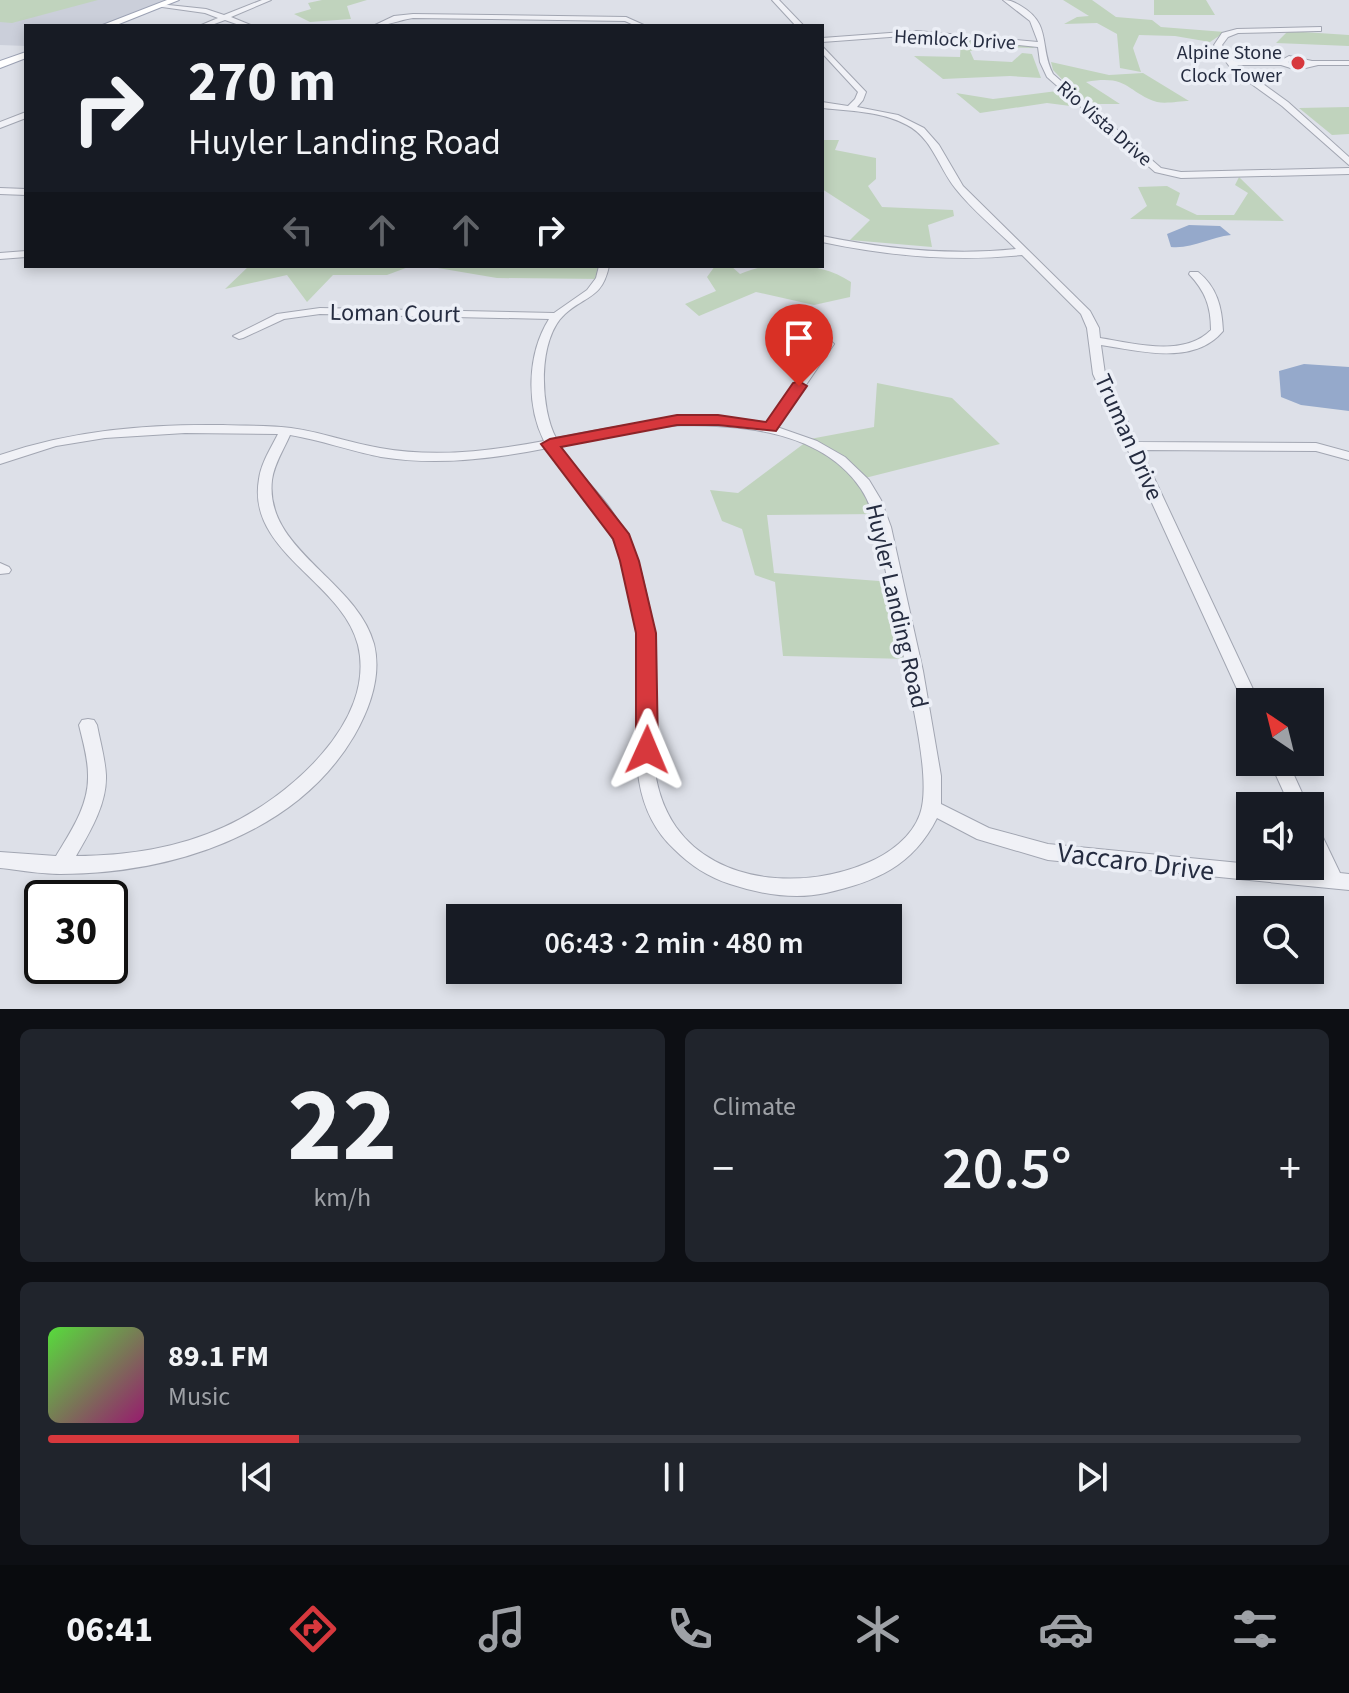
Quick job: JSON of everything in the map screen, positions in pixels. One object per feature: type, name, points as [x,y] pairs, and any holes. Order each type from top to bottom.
[{"type":"main road","points":[[110,24],[175,0]]},
{"type":"main road","points":[[0,65],[24,56]]},
{"type":"street","points":[[208,24],[268,0]]},
{"type":"street","points":[[775,0],[798,24]]},
{"type":"street","name":"Rio Vista Drive","points":[[1006,0],[1034,19],[1045,67],[1050,75],[1162,172],[1181,175],[1349,171]]},
{"type":"street","points":[[159,6],[206,11],[244,24]]},
{"type":"street","points":[[382,24],[413,16],[626,19],[637,24]]},
{"type":"street","points":[[1318,29],[1264,28],[1231,33],[1221,38],[1218,45],[1231,63],[1285,104],[1349,162]]},
{"type":"street","name":"Hemlock Drive","points":[[824,40],[917,33],[1041,45]]},
{"type":"street","points":[[824,50],[862,92],[859,100],[849,109]]},
{"type":"street","points":[[1231,63],[1282,63],[1303,69],[1313,64],[1349,65]]},
{"type":"street","name":"Truman Drive","points":[[824,105],[895,118],[927,135],[951,177],[1021,252],[1086,313],[1093,328],[1099,374],[1244,688]]},
{"type":"street","points":[[0,125],[24,116]]},
{"type":"street","points":[[0,191],[24,192]]},
{"type":"street","points":[[824,239],[924,254],[988,256],[1021,252]]},
{"type":"street","points":[[0,256],[24,254]]},
{"type":"street","points":[[603,268],[598,287],[556,316],[538,374],[544,427],[550,444],[610,521],[626,550],[646,633],[649,792],[665,826],[680,844],[716,869],[738,879],[782,888],[823,887],[853,879],[890,861],[917,837],[931,807]]},
{"type":"street","points":[[1093,340],[1157,348],[1191,347],[1214,336],[1215,315],[1207,283],[1194,274]]},
{"type":"street","name":"Loman Court","points":[[239,336],[281,316],[320,311],[556,316]]},
{"type":"street","points":[[770,428],[828,344]]},
{"type":"street","name":"Huyler Landing Road","points":[[0,460],[47,443],[103,432],[286,431],[379,453],[423,457],[469,456],[677,420],[718,420],[770,428],[803,439],[836,457],[861,480],[877,504],[900,599],[922,714],[933,790],[931,807]]},
{"type":"street","points":[[0,860],[60,866],[133,860],[238,832],[289,798],[310,779],[343,739],[363,699],[367,672],[366,644],[361,628],[342,599],[278,535],[265,508],[263,494],[268,468],[286,431]]},
{"type":"street","points":[[1132,446],[1316,447],[1349,456]]},
{"type":"street","points":[[60,866],[88,817],[95,797],[96,761],[88,725]]},
{"type":"street","name":"Vaccaro Drive","points":[[931,807],[984,834],[1048,852],[1341,882]]},
{"type":"street","points":[[1324,853],[1341,882]]},
{"type":"shaded area","points":[[0,0],[175,0],[110,24],[24,24],[24,46],[0,45]]},
{"type":"green space","points":[[0,0],[98,0],[12,23],[0,22]]},
{"type":"green space","points":[[367,0],[347,6],[351,19],[310,22],[294,14],[311,9],[308,3]]},
{"type":"green space","points":[[1063,0],[1092,0],[1116,17],[1152,20],[1161,27],[1225,32],[1210,42],[1175,36],[1139,35],[1133,48],[1141,72],[1120,68],[1117,34],[1097,23],[1064,24],[1077,17],[1089,16]]},
{"type":"green space","points":[[1154,0],[1206,0],[1215,15],[1154,15]]},
{"type":"green space","points":[[1288,31],[1349,35],[1349,46],[1276,43]]},
{"type":"green space","points":[[961,39],[1035,48],[992,47],[970,51],[974,60],[1012,62],[1022,53],[1032,54],[1041,78],[943,79],[914,56],[960,57]]},
{"type":"green space","points":[[1051,62],[1109,75],[1143,73],[1189,101],[1157,102],[1119,82],[1100,80],[1086,82],[1120,104],[1086,104],[1053,70]]},
{"type":"green space","points":[[1057,91],[1078,107],[1047,103],[980,113],[956,93],[993,99]]},
{"type":"green space","points":[[1349,107],[1349,134],[1332,135],[1299,108]]},
{"type":"green space","points":[[824,140],[839,140],[835,150],[876,158],[876,179],[868,186],[882,207],[953,210],[954,216],[928,225],[932,247],[850,240],[870,220],[824,190]]},
{"type":"green space","points":[[1239,177],[1284,221],[1130,219],[1147,206],[1138,187],[1167,186],[1180,193],[1176,205],[1197,215],[1234,215],[1248,193],[1235,185]]},
{"type":"green space","points":[[247,268],[406,268],[387,275],[333,275],[307,302],[287,275],[225,289]]},
{"type":"green space","points":[[438,268],[602,268],[600,279],[497,278]]},
{"type":"green space","points":[[714,268],[733,268],[740,274],[758,268],[817,268],[851,282],[850,297],[814,305],[756,292],[699,316],[685,304],[716,291],[707,277]]},
{"type":"green space","points":[[877,383],[952,398],[1000,444],[865,478],[879,514],[767,515],[774,573],[892,582],[908,659],[783,656],[775,582],[755,575],[742,529],[722,521],[710,490],[738,493],[810,439],[874,427]]},
{"type":"water","points":[[1189,225],[1220,226],[1231,235],[1171,247],[1167,234]]},
{"type":"water","points":[[1304,364],[1349,367],[1349,411],[1301,405],[1281,397],[1279,371]]},
{"type":"place","name":"Alpine Stone Clock Tower","points":[[1298,63]]},
{"type":"route","points":[[647,750],[646,633],[622,538],[550,444],[677,420],[718,420],[770,428],[799,386]]}]
